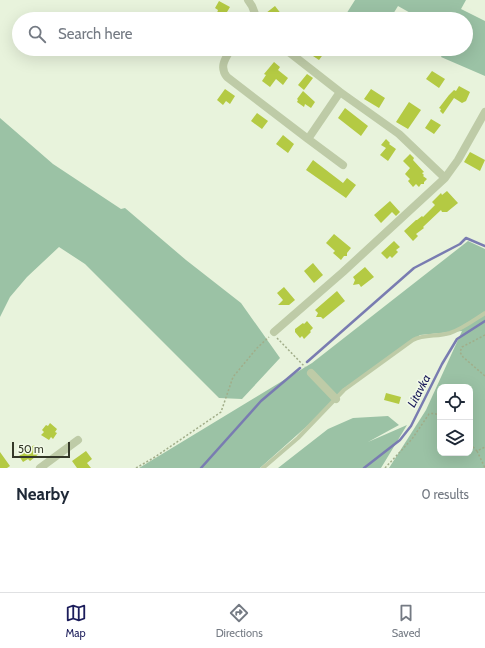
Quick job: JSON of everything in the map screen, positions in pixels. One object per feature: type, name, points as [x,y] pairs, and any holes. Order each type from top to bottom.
[{"type":"street","points":[[248,0],[254,12]]},
{"type":"street","points":[[227,56],[222,67],[227,77],[343,165]]},
{"type":"street","points":[[294,56],[340,92],[399,134],[444,178]]},
{"type":"street","points":[[308,139],[340,92]]},
{"type":"street","points":[[274,332],[343,272],[444,178],[458,160],[485,112]]},
{"type":"street","points":[[311,373],[336,399]]},
{"type":"street","points":[[40,468],[78,440]]},
{"type":"lane","points":[[263,468],[298,438],[344,390],[419,337],[449,333],[459,329],[485,313]]},
{"type":"path","points":[[136,468],[155,457],[221,412],[233,377],[257,348],[274,332],[301,362]]},
{"type":"path","points":[[485,335],[462,347],[460,352],[463,357],[485,376]]},
{"type":"path","points":[[385,468],[412,439],[429,414],[432,413],[437,415]]},
{"type":"path","points":[[473,447],[477,450],[485,468]]},
{"type":"path","points":[[477,450],[485,447]]},
{"type":"green space","points":[[355,0],[466,0],[461,9],[467,12],[409,12],[398,6],[394,12],[347,12]]},
{"type":"green space","points":[[473,15],[485,21],[485,76],[441,57],[473,56]]},
{"type":"green space","points":[[0,118],[53,164],[121,209],[125,208],[186,260],[241,303],[280,358],[242,399],[219,398],[85,264],[59,247],[27,277],[10,297],[0,317]]},
{"type":"green space","points":[[468,241],[485,249],[485,468],[389,468],[426,410],[437,386],[437,456],[473,456],[473,384],[438,384],[462,331],[420,335],[343,389],[325,410],[260,468],[139,468],[312,363]]},
{"type":"green space","points":[[388,416],[399,425],[368,442],[407,425],[381,468],[278,468],[328,429],[353,418]]},
{"type":"building","points":[[219,1],[230,7],[227,12],[217,12],[218,10],[215,8]]},
{"type":"building","points":[[275,6],[280,12],[267,12]]},
{"type":"building","points":[[313,56],[322,56],[319,60]]},
{"type":"building","points":[[274,62],[280,67],[278,70],[288,78],[283,85],[276,79],[270,87],[262,81],[266,75],[264,74]]},
{"type":"building","points":[[432,71],[445,79],[439,88],[426,79]]},
{"type":"building","points":[[307,74],[313,78],[304,90],[298,85]]},
{"type":"building","points":[[459,86],[470,92],[466,101],[462,103],[454,98],[443,114],[439,108],[449,95],[454,90],[456,91]]},
{"type":"building","points":[[225,89],[235,96],[230,104],[226,101],[223,105],[217,100]]},
{"type":"building","points":[[371,89],[385,98],[379,108],[364,99]]},
{"type":"building","points":[[303,91],[315,102],[311,108],[305,104],[304,107],[297,102],[297,99]]},
{"type":"building","points":[[409,102],[421,110],[408,129],[396,122]]},
{"type":"building","points":[[345,108],[368,126],[361,136],[338,118]]},
{"type":"building","points":[[257,113],[268,121],[262,129],[251,121]]},
{"type":"building","points":[[431,119],[441,125],[434,134],[425,128]]},
{"type":"building","points":[[283,135],[294,144],[288,153],[276,144]]},
{"type":"building","points":[[386,139],[390,143],[389,144],[396,149],[388,161],[380,155],[386,148],[381,145]]},
{"type":"building","points":[[470,152],[485,160],[480,171],[464,162]]},
{"type":"building","points":[[410,154],[414,158],[413,160],[424,172],[422,173],[424,175],[423,176],[427,179],[424,184],[421,184],[419,187],[416,184],[413,187],[408,181],[410,179],[405,174],[410,168],[403,161]]},
{"type":"building","points":[[313,160],[343,183],[347,178],[356,185],[346,198],[306,170]]},
{"type":"building","points":[[447,191],[458,203],[447,212],[442,212],[441,210],[423,227],[424,228],[416,234],[418,236],[413,241],[404,231],[416,220],[422,216],[423,217],[435,205],[432,202],[441,193],[442,195]]},
{"type":"building","points":[[390,201],[400,212],[396,216],[392,212],[381,223],[374,215]]},
{"type":"building","points":[[334,234],[351,248],[347,253],[347,256],[344,256],[341,260],[333,253],[335,251],[326,243]]},
{"type":"building","points":[[394,241],[400,247],[396,250],[398,252],[392,258],[390,256],[387,259],[381,253]]},
{"type":"building","points":[[313,263],[323,275],[314,283],[304,271]]},
{"type":"building","points":[[365,267],[374,277],[361,287],[359,284],[353,285],[355,280],[353,277]]},
{"type":"building","points":[[284,287],[295,300],[289,305],[278,305],[283,300],[277,293]]},
{"type":"building","points":[[337,291],[345,301],[323,319],[321,317],[316,317],[318,313],[315,310]]},
{"type":"building","points":[[307,321],[313,328],[304,339],[302,336],[300,338],[295,332],[295,329]]},
{"type":"building","points":[[386,393],[401,397],[399,404],[384,400]]},
{"type":"building","points":[[50,423],[57,429],[55,432],[57,433],[53,439],[51,437],[49,440],[41,435],[44,432],[42,430]]},
{"type":"building","points":[[34,445],[40,453],[30,461],[28,459],[23,462],[19,456]]},
{"type":"building","points":[[86,451],[92,459],[87,463],[91,468],[77,468],[72,461]]},
{"type":"building","points":[[0,452],[10,466],[7,468],[0,468]]},
{"type":"waterway","points":[[307,362],[414,268],[460,244],[466,238],[485,246]]},
{"type":"waterway","name":"Litavka","points":[[364,468],[400,440],[411,426],[442,364],[457,339],[485,321]]},
{"type":"waterway","points":[[201,468],[261,401],[300,368]]}]
